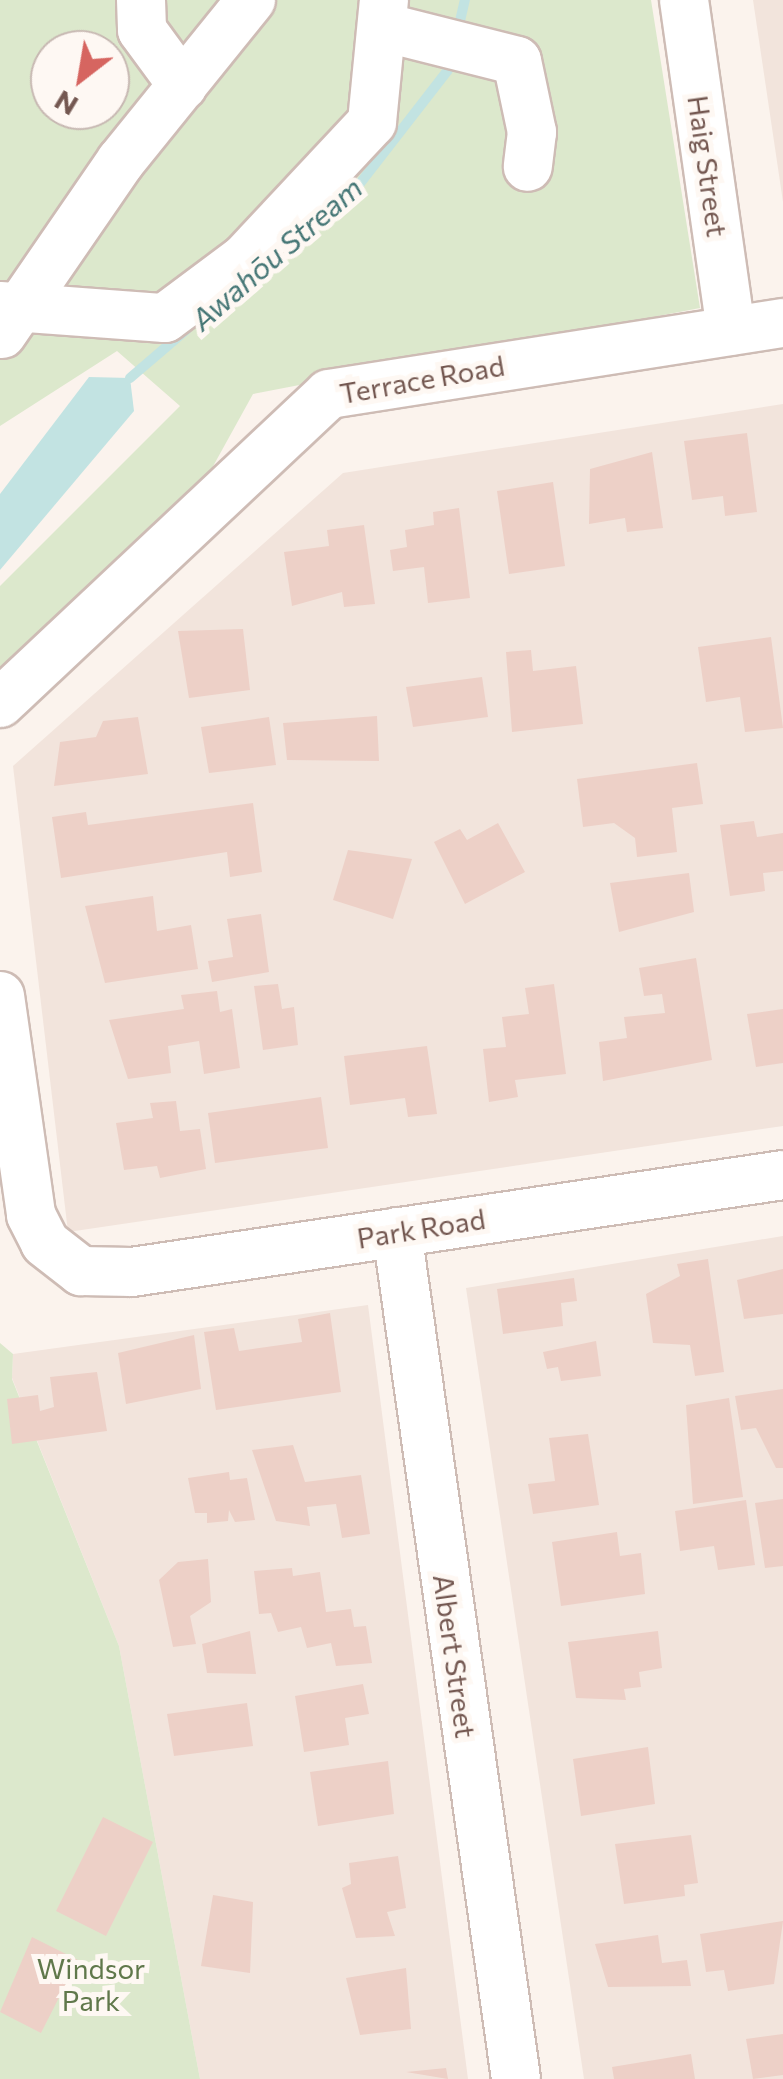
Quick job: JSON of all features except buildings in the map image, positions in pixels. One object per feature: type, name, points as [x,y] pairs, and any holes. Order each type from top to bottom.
[{"type":"street","points":[[141,0],[142,30],[183,86]]},
{"type":"street","points":[[6,317],[250,0]]},
{"type":"street","name":"Haig Street","points":[[684,0],[730,331]]},
{"type":"street","points":[[6,317],[166,318],[244,259],[372,122],[383,13],[517,61],[532,132],[528,167]]},
{"type":"street","name":"Terrace Road","points":[[0,703],[329,394],[783,323]]},
{"type":"street","name":"Park Road","points":[[0,996],[30,1215],[62,1260],[104,1276],[783,1174]]},
{"type":"street","name":"Albert Street","points":[[397,1232],[516,2079]]},
{"type":"shaded area","points":[[753,0],[783,0],[783,202]]},
{"type":"shaded area","points":[[783,404],[783,1126],[68,1232],[13,766],[343,473]]},
{"type":"shaded area","points":[[783,1236],[783,2079],[584,2079],[466,1288]]},
{"type":"shaded area","points":[[368,1305],[468,2079],[200,2079],[119,1646],[12,1378],[13,1354]]},
{"type":"green space","points":[[0,0],[651,0],[700,308],[253,394],[206,479],[0,697],[0,586],[180,406],[117,351],[0,426]]},
{"type":"green space","name":"Windsor Park","points":[[0,1343],[13,1354],[12,1379],[119,1646],[200,2079],[0,2079]]},
{"type":"water","points":[[89,377],[130,378],[134,411],[0,570],[0,494]]},
{"type":"waterway","name":"Awahōu Stream","points":[[457,34],[465,0]]},
{"type":"waterway","name":"Awahōu Stream","points":[[287,245],[358,186],[448,70]]},
{"type":"waterway","name":"Awahōu Stream","points":[[130,378],[186,330]]}]
